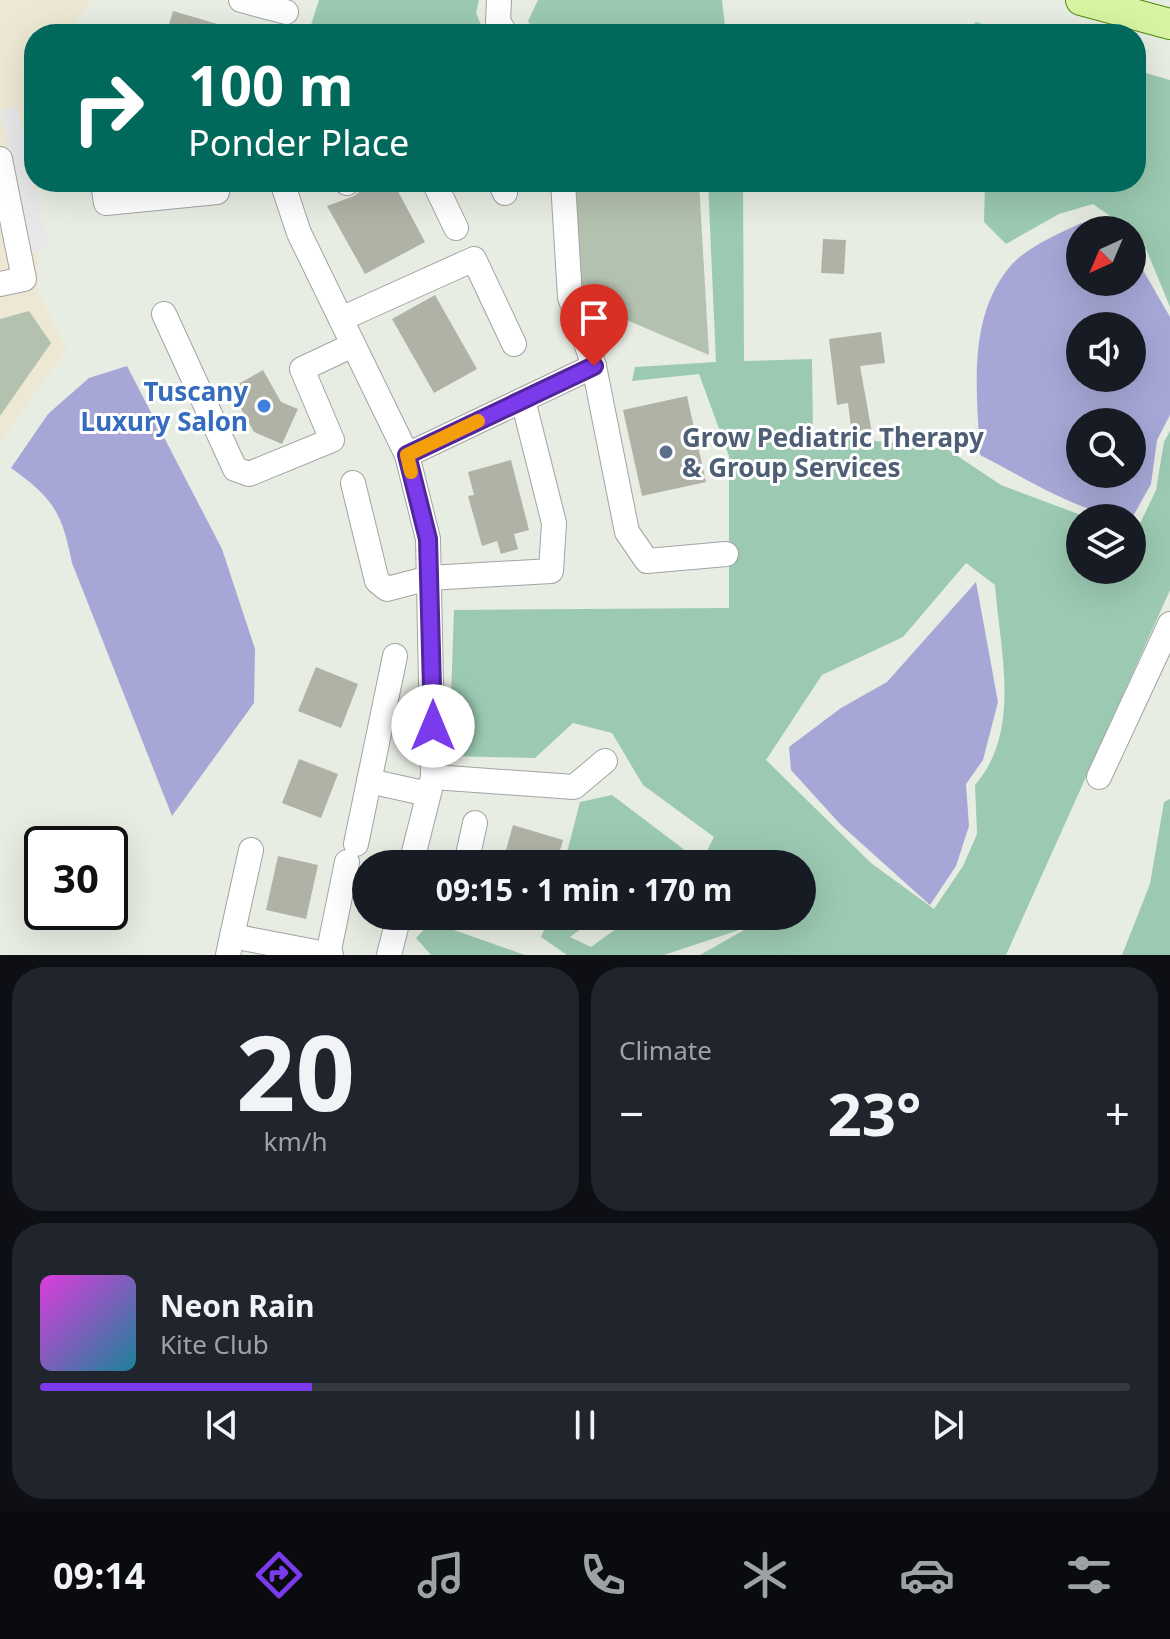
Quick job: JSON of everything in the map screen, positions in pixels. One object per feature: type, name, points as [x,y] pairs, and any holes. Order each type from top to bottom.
[{"type":"main road","points":[[1081,0],[1170,24]]},
{"type":"street","points":[[241,0],[285,15]]},
{"type":"street","points":[[0,159],[24,279],[0,284]]},
{"type":"street","points":[[104,192],[106,203],[217,192]]},
{"type":"street","points":[[285,192],[299,233],[407,455],[428,539],[430,786],[414,850]]},
{"type":"street","points":[[439,192],[456,228]]},
{"type":"street","points":[[564,192],[570,297],[594,366],[627,532],[647,561],[726,554]]},
{"type":"street","points":[[341,319],[474,259],[514,344]]},
{"type":"street","points":[[164,314],[235,469],[249,474],[332,440],[302,369],[353,345]]},
{"type":"street","points":[[407,455],[594,366]]},
{"type":"street","points":[[353,483],[377,581],[387,589],[429,578],[551,571],[554,523],[523,400]]},
{"type":"street","points":[[1099,777],[1170,624]]},
{"type":"street","points":[[251,850],[230,946],[329,955],[395,656]]},
{"type":"street","points":[[369,781],[430,786],[574,787],[605,761]]},
{"type":"street","points":[[469,850],[475,823]]},
{"type":"street","points":[[389,955],[395,930]]},
{"type":"shaded area","points":[[0,0],[91,0],[75,24],[24,24],[24,192],[36,192],[38,292],[67,349],[0,441]]},
{"type":"shaded area","points":[[18,106],[24,134],[24,192],[37,192],[49,249],[32,253],[0,110]]},
{"type":"shaded area","points":[[569,192],[700,192],[709,355],[584,302]]},
{"type":"shaded area","points":[[29,311],[51,343],[0,416],[0,319]]},
{"type":"green space","points":[[319,0],[479,0],[476,13],[481,24],[311,24]]},
{"type":"green space","points":[[538,0],[722,0],[725,24],[530,24],[528,21]]},
{"type":"green space","points":[[1146,73],[1170,80],[1170,307],[1146,249],[1146,216],[1110,216],[1093,204],[1059,214],[1006,244],[984,222],[985,192],[1146,192]]},
{"type":"green space","points":[[708,192],[743,192],[744,361],[812,359],[813,434],[947,449],[1001,485],[1066,509],[1066,584],[1146,584],[1146,511],[1156,490],[1164,442],[1170,431],[1170,590],[1006,955],[700,955],[744,930],[816,930],[816,850],[707,850],[714,837],[643,785],[612,733],[573,723],[535,758],[449,756],[454,610],[729,608],[729,456],[699,374],[632,381],[635,367],[716,362]],"holes":[[[966,563],[995,585],[1004,690],[999,740],[990,764],[975,785],[977,834],[963,866],[934,909],[871,863],[766,760],[822,675],[903,637]]]},
{"type":"green space","points":[[612,795],[685,850],[568,850],[580,802]]},
{"type":"green space","points":[[1170,799],[1170,955],[1122,955],[1150,884],[1164,802]]},
{"type":"green space","points":[[424,930],[454,930],[525,955],[431,955],[416,938]]},
{"type":"green space","points":[[544,930],[579,930],[570,937],[591,947],[615,930],[739,930],[664,955],[567,955],[541,937]]},
{"type":"water","points":[[1066,230],[1066,296],[1146,296],[1146,275],[1170,317],[1170,415],[1157,440],[1151,484],[1140,504],[1077,504],[980,455],[978,359],[986,311],[995,289],[1015,261]]},
{"type":"water","points":[[127,366],[222,549],[255,649],[254,703],[172,816],[72,563],[59,518],[37,488],[11,468],[48,414],[89,378]]},
{"type":"water","points":[[976,582],[998,702],[983,760],[966,784],[969,826],[956,866],[930,905],[841,825],[791,770],[789,747],[841,708],[887,682]]},
{"type":"building","points":[[173,11],[217,24],[169,24]]},
{"type":"building","points":[[359,192],[398,192],[425,242],[365,274],[327,206]]},
{"type":"building","points":[[823,239],[846,240],[844,274],[821,273]]},
{"type":"building","points":[[435,295],[477,369],[434,393],[392,319]]},
{"type":"building","points":[[881,332],[885,363],[860,366],[872,433],[852,435],[848,403],[837,405],[829,339]]},
{"type":"building","name":"Tuscany Luxury Salon","points":[[263,370],[281,402],[298,409],[282,444],[254,432],[230,389]]},
{"type":"building","name":"Grow Pediatric Therapy & Group Services","points":[[687,396],[706,482],[642,496],[623,410]]},
{"type":"building","points":[[511,460],[529,530],[514,534],[518,549],[501,554],[497,541],[482,546],[468,496],[474,495],[468,472]]},
{"type":"building","points":[[316,667],[358,684],[341,728],[298,711]]},
{"type":"building","points":[[299,759],[338,774],[321,818],[282,803]]},
{"type":"building","points":[[513,825],[563,840],[560,850],[506,850]]},
{"type":"building","points":[[278,856],[318,865],[306,919],[266,910]]},
{"type":"slow traffic","points":[[411,472],[407,455],[478,421]]},
{"type":"place","name":"Tuscany Luxury Salon","points":[[264,406]]},
{"type":"place","name":"Grow Pediatric Therapy & Group Services","points":[[666,452]]},
{"type":"route","points":[[433,726],[428,539],[407,455],[594,366]]}]
